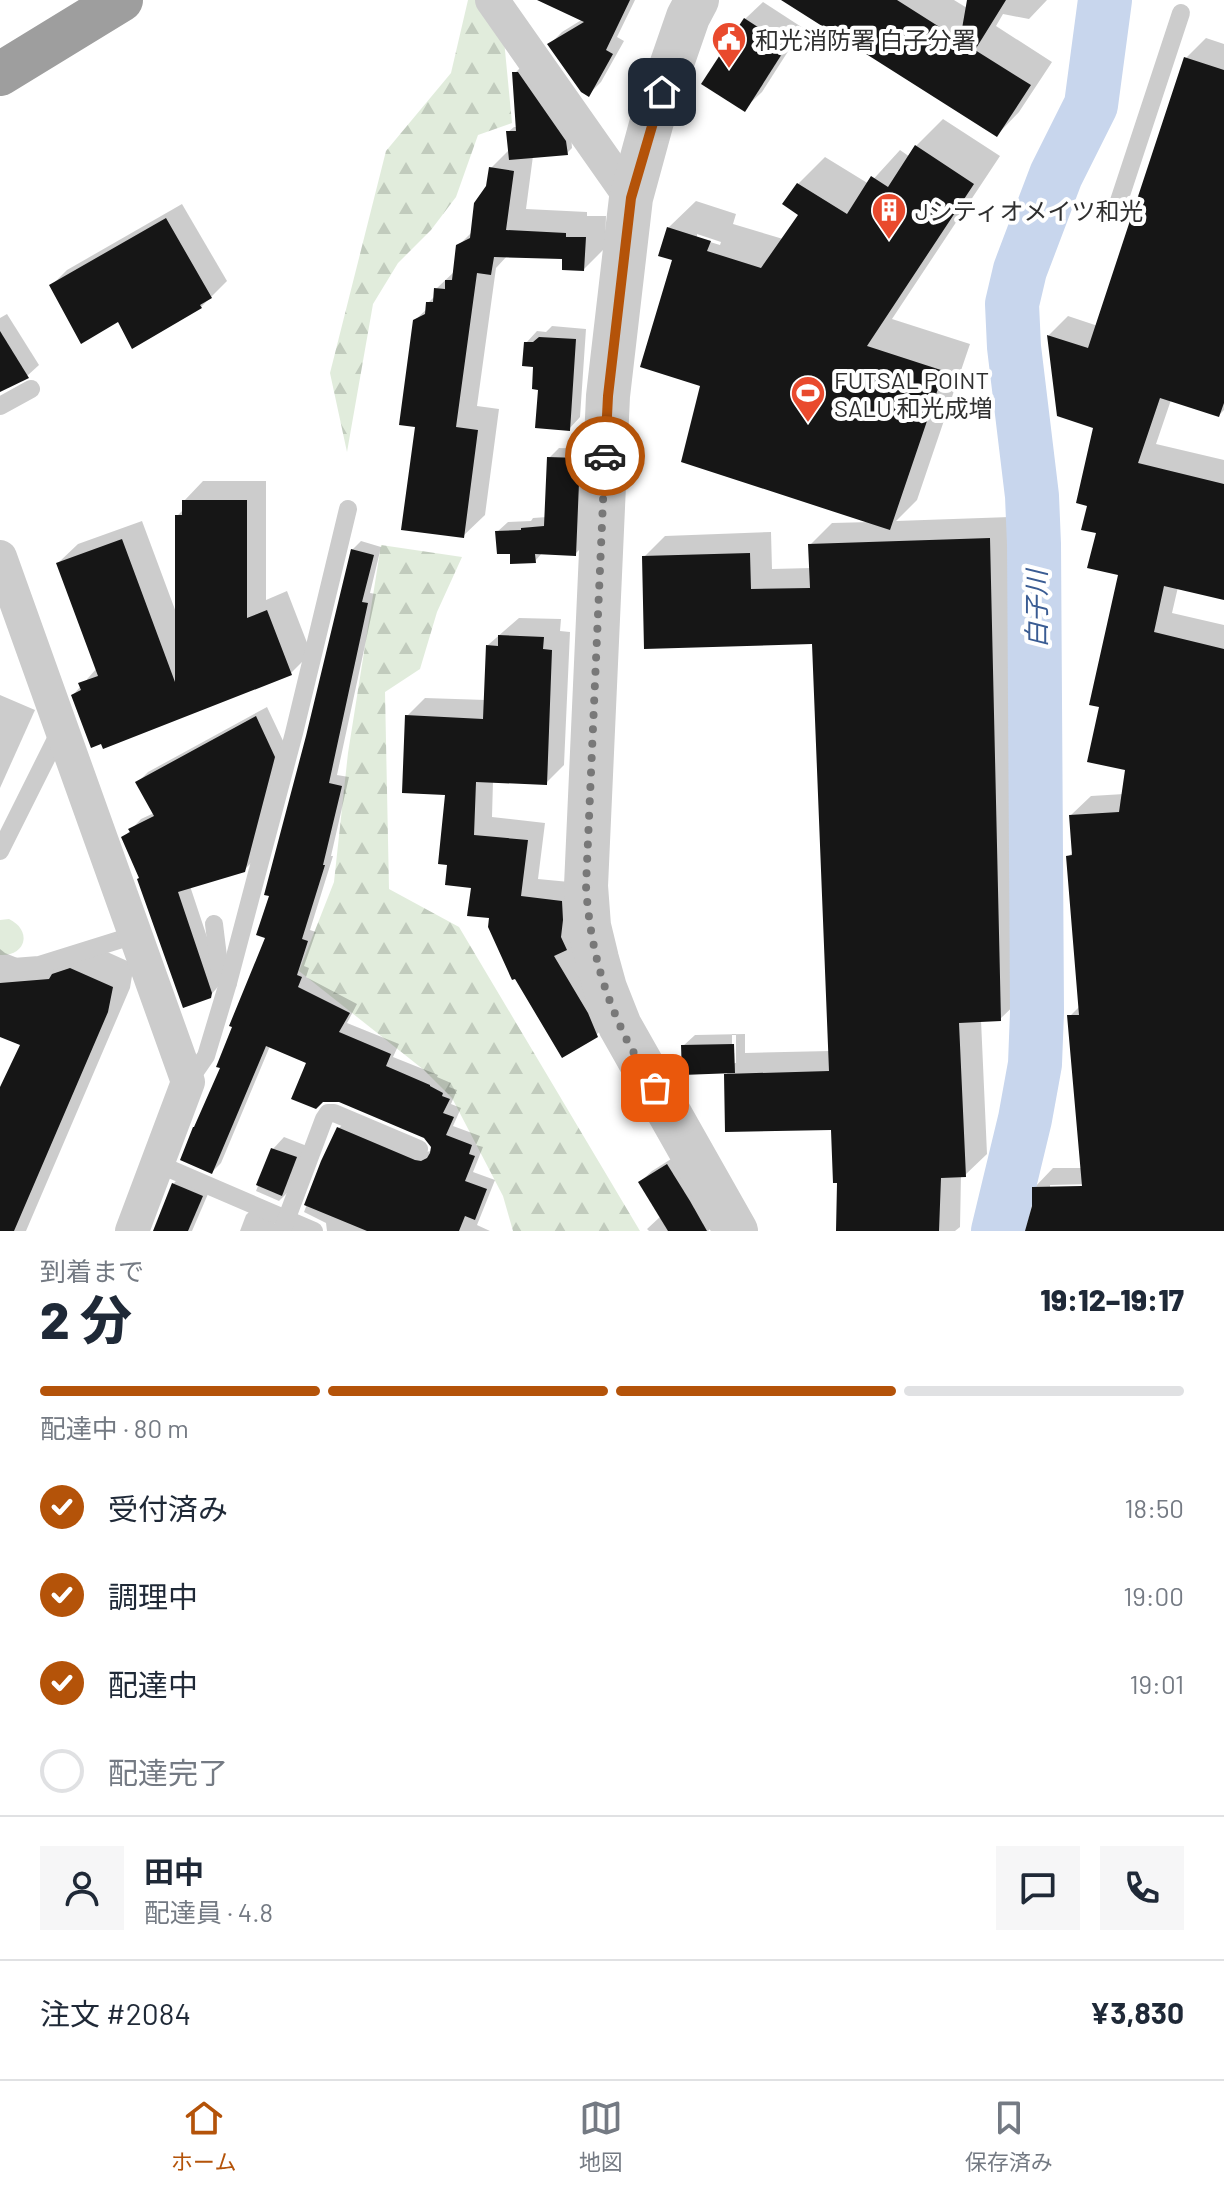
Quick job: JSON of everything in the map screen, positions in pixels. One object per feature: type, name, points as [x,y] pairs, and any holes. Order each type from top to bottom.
[{"type":"highway","points":[[0,42],[68,0]]},
{"type":"highway","points":[[0,74],[121,0]]},
{"type":"street","points":[[492,0],[631,198]]},
{"type":"street","points":[[697,0],[688,17],[652,121],[631,198],[608,396],[586,886],[589,926],[605,988],[620,1026],[736,1231]]},
{"type":"street","points":[[0,557],[188,1082],[132,1231]]},
{"type":"lane","points":[[1117,207],[1181,13]]},
{"type":"lane","points":[[0,406],[31,389]]},
{"type":"lane","points":[[188,1082],[206,1056],[228,983],[294,733],[348,509]]},
{"type":"lane","points":[[0,851],[61,729]]},
{"type":"lane","points":[[214,924],[220,973],[228,983]]},
{"type":"lane","points":[[0,968],[39,965],[135,935]]},
{"type":"lane","points":[[284,1225],[328,1113],[419,1149]]},
{"type":"lane","points":[[156,1163],[284,1225],[314,1231]]},
{"type":"green space","points":[[468,0],[479,0],[504,40],[512,123],[478,135],[456,197],[431,230],[398,263],[373,304],[347,452],[330,373],[386,151],[451,73]]},
{"type":"green space","points":[[381,545],[462,557],[437,612],[420,669],[385,692],[389,889],[459,927],[640,1231],[513,1231],[503,1196],[452,1098],[424,1070],[299,971],[334,882],[348,753]]},
{"type":"green space","points":[[9,919],[21,929],[23,942],[16,951],[0,955],[0,920]]},
{"type":"building","points":[[537,0],[630,0],[606,50],[613,54],[589,97],[581,92],[547,44],[584,22]]},
{"type":"building","points":[[781,0],[897,0],[960,40],[967,0],[1006,0],[975,50],[1031,85],[997,137]]},
{"type":"building","points":[[744,18],[787,46],[745,112],[701,84]]},
{"type":"building","points":[[1184,57],[1224,70],[1224,403],[1219,417],[1160,398],[1138,463],[1224,484],[1224,600],[1164,586],[1154,632],[1224,649],[1224,1231],[1025,1231],[1032,1206],[1032,1187],[1082,1186],[1067,1015],[1079,1015],[1066,856],[1072,855],[1069,815],[1119,812],[1125,770],[1087,762],[1099,707],[1089,705],[1118,575],[1087,568],[1096,533],[1081,530],[1087,506],[1076,503],[1093,428],[1057,416],[1047,335],[1088,348]]},
{"type":"building","points":[[512,72],[518,72],[566,141],[568,155],[509,160],[506,131],[516,131]]},
{"type":"building","name":"FUTSAL POINT SALU 和光成増","points":[[915,145],[974,184],[867,346],[944,371],[890,530],[681,462],[700,386],[640,367],[672,260],[658,256],[667,227],[711,241],[707,251],[761,268],[798,215],[782,204],[797,183],[847,214],[871,176],[888,187]]},
{"type":"building","points":[[489,167],[514,171],[506,230],[586,237],[584,271],[562,270],[562,259],[494,257],[491,275],[477,273],[456,427],[478,430],[464,538],[401,530],[415,427],[399,425],[413,320],[425,314],[426,302],[433,302],[434,288],[445,289],[445,280],[452,280],[456,245],[470,238],[474,203],[486,186]]},
{"type":"building","points":[[166,218],[212,298],[200,305],[202,308],[132,349],[118,322],[81,344],[49,285]]},
{"type":"building","points":[[0,331],[29,378],[0,392]]},
{"type":"building","points":[[539,337],[576,339],[570,431],[535,428],[538,390],[532,389],[533,367],[522,366],[524,342],[533,342]]},
{"type":"building","points":[[547,457],[580,458],[576,556],[535,554],[536,563],[510,564],[510,554],[497,554],[495,531],[544,526]]},
{"type":"building","points":[[182,500],[247,500],[247,618],[267,610],[292,675],[103,749],[101,744],[91,748],[71,695],[81,690],[78,683],[98,676],[56,563],[122,539],[175,682],[175,515],[182,515]]},
{"type":"building","points":[[990,538],[1001,1021],[959,1023],[966,1177],[941,1178],[939,1231],[836,1231],[837,1183],[833,1183],[831,1130],[725,1132],[724,1074],[829,1071],[812,644],[644,649],[642,556],[750,553],[751,589],[810,588],[808,544]]},
{"type":"building","points":[[351,549],[374,555],[362,602],[368,603],[329,783],[342,786],[325,865],[302,939],[308,941],[297,975],[302,977],[298,987],[350,1013],[339,1032],[391,1054],[386,1066],[430,1085],[450,1099],[443,1113],[454,1117],[446,1135],[472,1145],[469,1154],[475,1156],[465,1181],[487,1189],[475,1220],[465,1216],[459,1231],[367,1231],[304,1205],[337,1127],[415,1160],[427,1158],[431,1147],[424,1138],[339,1102],[323,1102],[316,1109],[291,1099],[306,1063],[266,1046],[212,1174],[180,1160],[220,1068],[216,1067],[232,1027],[229,1026],[265,938],[256,935],[269,896],[264,895]]},
{"type":"building","points":[[498,635],[544,637],[543,649],[552,650],[547,785],[476,782],[474,835],[528,840],[521,896],[562,901],[561,937],[567,950],[554,956],[588,1013],[598,1037],[562,1058],[515,979],[512,980],[488,927],[489,918],[467,916],[471,888],[445,885],[447,865],[438,864],[445,795],[402,793],[405,715],[483,719],[486,645],[498,646]]},
{"type":"building","points":[[256,716],[275,757],[245,872],[178,892],[212,993],[211,998],[183,1008],[139,878],[121,837],[130,832],[128,829],[154,816],[135,782]]},
{"type":"building","points":[[70,968],[113,987],[108,1012],[14,1231],[0,1231],[0,1087],[20,1045],[0,1037],[0,983],[49,979],[52,974]]},
{"type":"building","points":[[734,1044],[735,1073],[682,1075],[681,1045]]},
{"type":"building","points":[[271,1148],[297,1157],[282,1196],[256,1185]]},
{"type":"building","points":[[667,1164],[707,1231],[668,1231],[638,1182]]},
{"type":"building","points":[[172,1183],[203,1196],[188,1231],[153,1231]]},
{"type":"waterway","name":"白子川","points":[[998,1231],[1035,1064],[1037,1012],[1034,544],[1012,304],[1020,270],[1056,175],[1091,105],[1105,0]]},
{"type":"way so far","points":[[605,456],[586,886],[589,926],[605,988],[620,1026],[655,1088]]},
{"type":"place","name":"和光消防署 白子分署","points":[[729,70]]},
{"type":"place","name":"Jシティオメイツ和光","points":[[889,241]]},
{"type":"place","name":"FUTSAL POINT SALU 和光成増","points":[[808,424]]},
{"type":"route","points":[[605,456],[608,396],[631,198],[662,92]]}]
